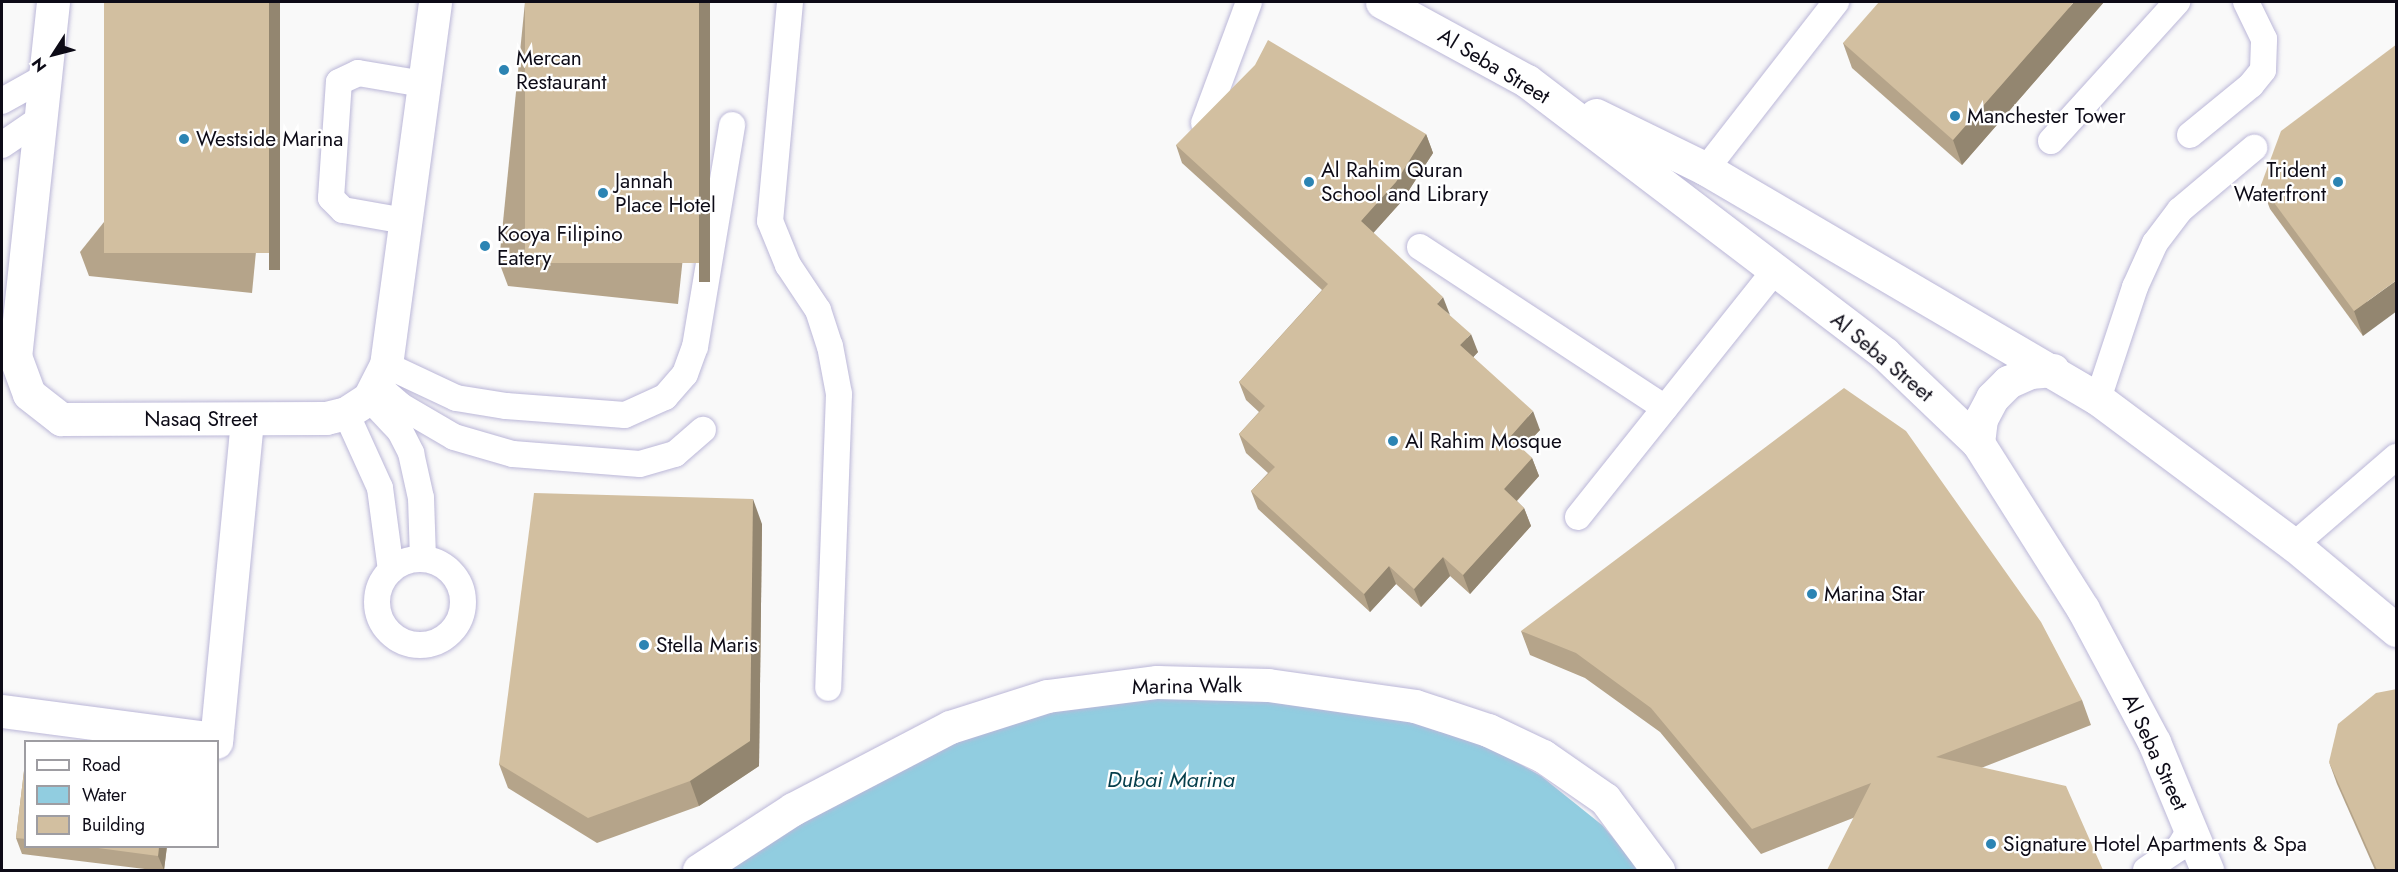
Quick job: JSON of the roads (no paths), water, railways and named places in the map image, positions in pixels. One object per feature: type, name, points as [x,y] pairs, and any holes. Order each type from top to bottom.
[{"type":"street","name":"Nasaq Street","points":[[52,2],[15,356],[29,394],[61,419],[247,419],[326,418],[370,390]]},
{"type":"street","points":[[370,390],[405,221],[435,2]]},
{"type":"street","name":"Al Seba Street","points":[[1389,3],[1527,81],[1885,354],[1978,443],[2094,630],[2154,742],[2207,870]]},
{"type":"street","points":[[1527,81],[1706,169],[2053,370],[2098,399],[2294,545],[2397,630]]},
{"type":"street","points":[[1978,443],[1981,419],[1992,398],[2008,382],[2030,372],[2053,370]]},
{"type":"street","points":[[2,711],[216,740],[247,419]]},
{"type":"street","name":"Marina Walk","points":[[699,870],[793,809],[950,727],[1047,696],[1157,682],[1268,686],[1415,706],[1488,730],[1543,756],[1605,799],[1658,870]]},
{"type":"lane","points":[[790,2],[770,221],[788,265],[818,310],[831,346],[839,394],[828,688]]},
{"type":"lane","points":[[1203,123],[1249,2]]},
{"type":"lane","points":[[1706,169],[1836,2]]},
{"type":"lane","points":[[2051,141],[2177,2]]},
{"type":"lane","points":[[2190,135],[2263,70],[2264,39],[2246,2]]},
{"type":"lane","points":[[405,221],[343,210],[331,198],[339,82],[358,72],[424,84]]},
{"type":"lane","points":[[2,101],[45,77]]},
{"type":"lane","points":[[2,145],[40,119]]},
{"type":"lane","points":[[370,390],[456,398],[506,406],[625,415],[665,397],[685,374],[695,347],[732,125]]},
{"type":"lane","points":[[2098,399],[2135,287],[2155,243],[2180,210],[2254,148]]},
{"type":"lane","points":[[1420,247],[1665,408]]},
{"type":"lane","points":[[1578,517],[1775,270]]},
{"type":"lane","points":[[370,390],[454,437],[513,454],[640,464],[675,454],[703,430]]},
{"type":"lane","points":[[370,390],[400,431],[415,464],[421,498],[423,559]]},
{"type":"lane","points":[[370,390],[391,570]]},
{"type":"lane","points":[[2294,545],[2397,457]]},
{"type":"lane","points":[[423,559],[440,564],[453,575],[463,606],[448,636],[433,644],[400,642],[387,631],[376,599],[380,583],[391,570],[406,561],[423,559]]},
{"type":"lane","points":[[2146,870],[2180,848],[2190,830]]},
{"type":"water","name":"Dubai Marina","points":[[1284,694],[1463,732],[1541,776],[1602,825],[1641,870],[722,870],[804,810],[1053,697]]},
{"type":"place","name":"Mercan Restaurant","points":[[504,70]]},
{"type":"place","name":"Manchester Tower","points":[[1955,116]]},
{"type":"place","name":"Westside Marina","points":[[184,139]]},
{"type":"place","name":"Al Rahim Quran School and Library","points":[[1309,182]]},
{"type":"place","name":"Trident Waterfront","points":[[2338,182]]},
{"type":"place","name":"Jannah Place Hotel","points":[[603,193]]},
{"type":"place","name":"Kooya Filipino Eatery","points":[[485,246]]},
{"type":"place","name":"Al Rahim Mosque","points":[[1393,441]]},
{"type":"place","name":"Marina Star","points":[[1812,594]]},
{"type":"place","name":"Stella Maris","points":[[644,645]]},
{"type":"place","name":"Signature Hotel Apartments & Spa","points":[[1991,844]]}]
